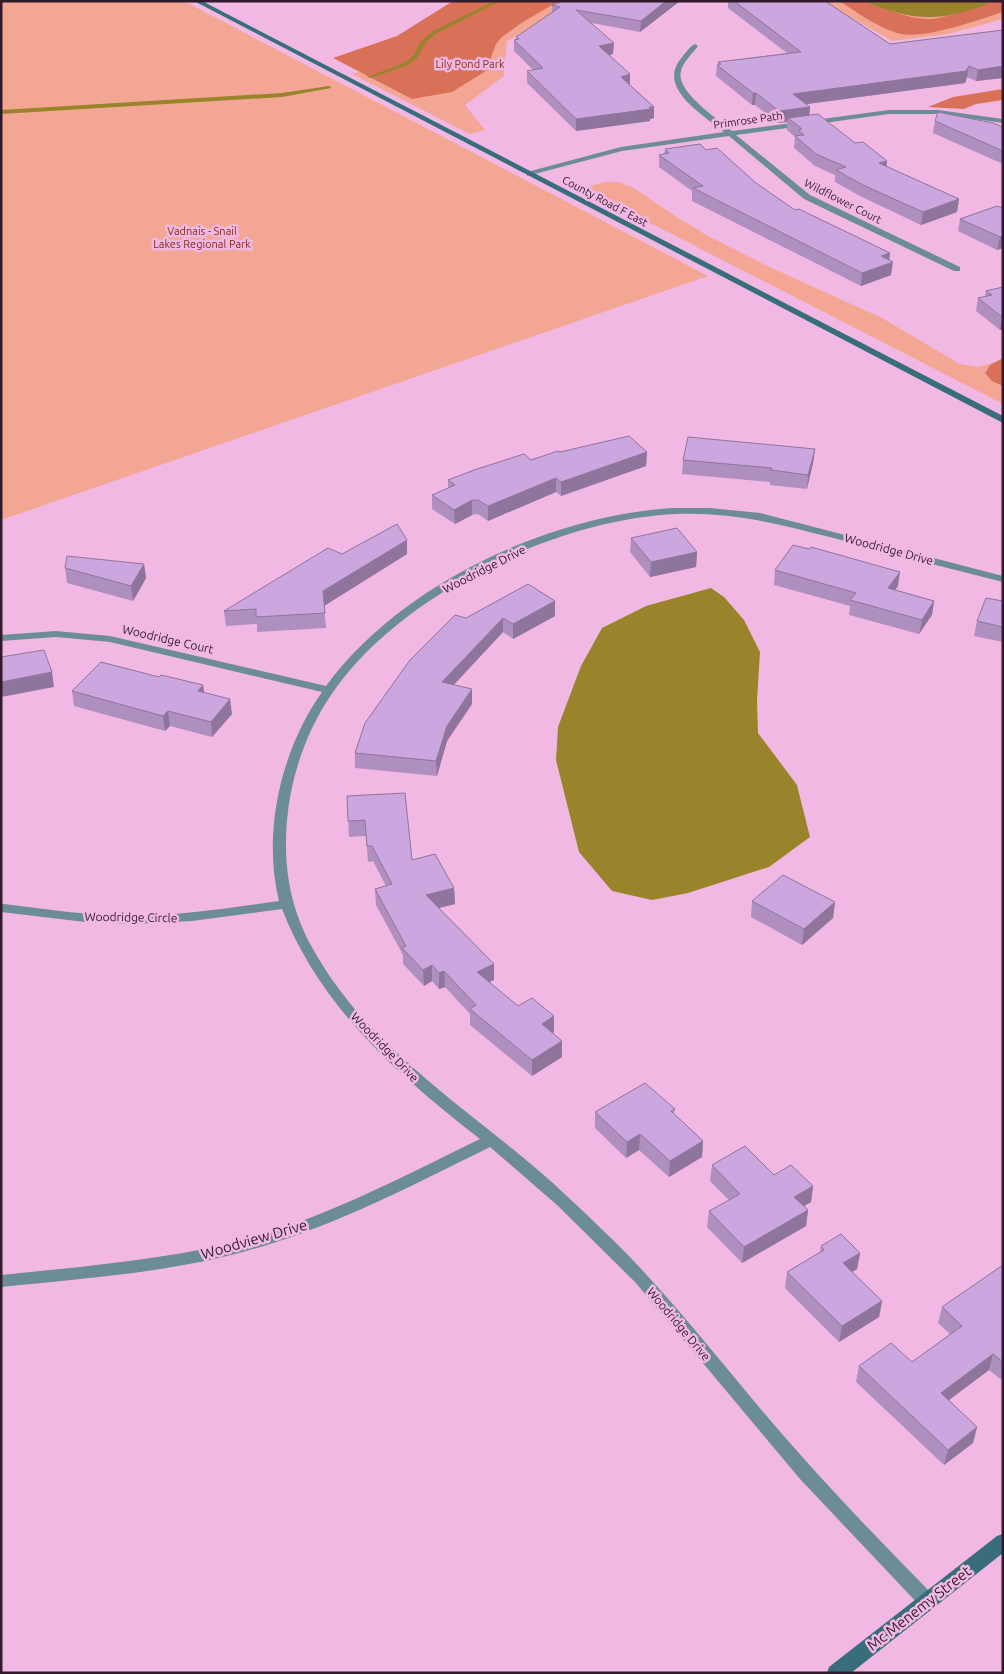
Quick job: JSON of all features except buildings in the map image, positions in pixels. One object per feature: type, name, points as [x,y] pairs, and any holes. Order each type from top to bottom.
[{"type":"street","name":"County Road F East","points":[[197,1],[1003,420]]},
{"type":"street","name":"Wildflower Court","points":[[695,46],[677,69],[676,82],[686,95],[730,134],[789,184],[812,200],[957,269]]},
{"type":"street","name":"Primrose Path","points":[[530,174],[616,150],[866,114],[902,111],[947,112],[1003,121]]},
{"type":"street","name":"Woodridge Drive","points":[[928,1601],[792,1458],[645,1282],[584,1221],[491,1140],[409,1073],[365,1029],[332,988],[304,944],[287,904],[280,846],[283,802],[292,760],[309,721],[327,690],[351,662],[378,636],[414,607],[454,582],[542,540],[591,524],[633,515],[692,511],[727,512],[760,516],[1003,580]]},
{"type":"street","name":"Woodridge Court","points":[[1,638],[52,633],[82,635],[327,690]]},
{"type":"street","name":"Woodridge Circle","points":[[4,908],[81,917],[132,920],[188,918],[287,904]]},
{"type":"street","name":"Woodview Drive","points":[[1,1281],[151,1265],[228,1250],[294,1230],[361,1204],[491,1140]]},
{"type":"street","name":"Mc Menemy Street","points":[[836,1673],[1003,1542]]},
{"type":"green space","name":"Vadnais - Snail Lakes Regional Park","points":[[1,1],[184,1],[708,276],[1,520]]},
{"type":"green space","points":[[453,1],[559,1],[502,37],[496,44],[486,71],[452,92],[412,99],[333,58],[397,36]]},
{"type":"green space","name":"Lily Pond Park","points":[[479,1],[576,1],[507,41],[504,76],[465,105],[485,130],[470,134],[352,74],[389,64]]},
{"type":"green space","points":[[822,1],[1003,1],[1003,19],[948,34],[892,41]]},
{"type":"green space","points":[[839,1],[866,2],[921,19],[939,18],[984,4],[1003,1],[1003,12],[935,32],[908,35],[882,27]]},
{"type":"green space","points":[[1003,89],[1003,100],[976,104],[964,109],[928,107],[953,97]]},
{"type":"green space","points":[[606,182],[618,182],[634,188],[708,236],[767,266],[882,318],[960,364],[979,367],[998,361],[986,369],[985,373],[1003,386],[1003,404],[582,188]]},
{"type":"green space","points":[[1003,358],[1003,386],[992,381],[985,373],[990,365]]},
{"type":"shaded area","points":[[864,1],[991,1],[977,8],[949,15],[924,17],[900,14]]},
{"type":"shaded area","points":[[711,588],[724,597],[744,620],[760,652],[757,701],[758,733],[797,785],[810,837],[769,867],[688,893],[652,900],[612,891],[579,852],[556,760],[558,727],[581,666],[602,628],[646,606]]},
{"type":"waterway","points":[[369,77],[406,64],[415,57],[424,41],[435,32],[498,1]]},
{"type":"waterway","points":[[1,112],[282,95],[329,87]]}]
